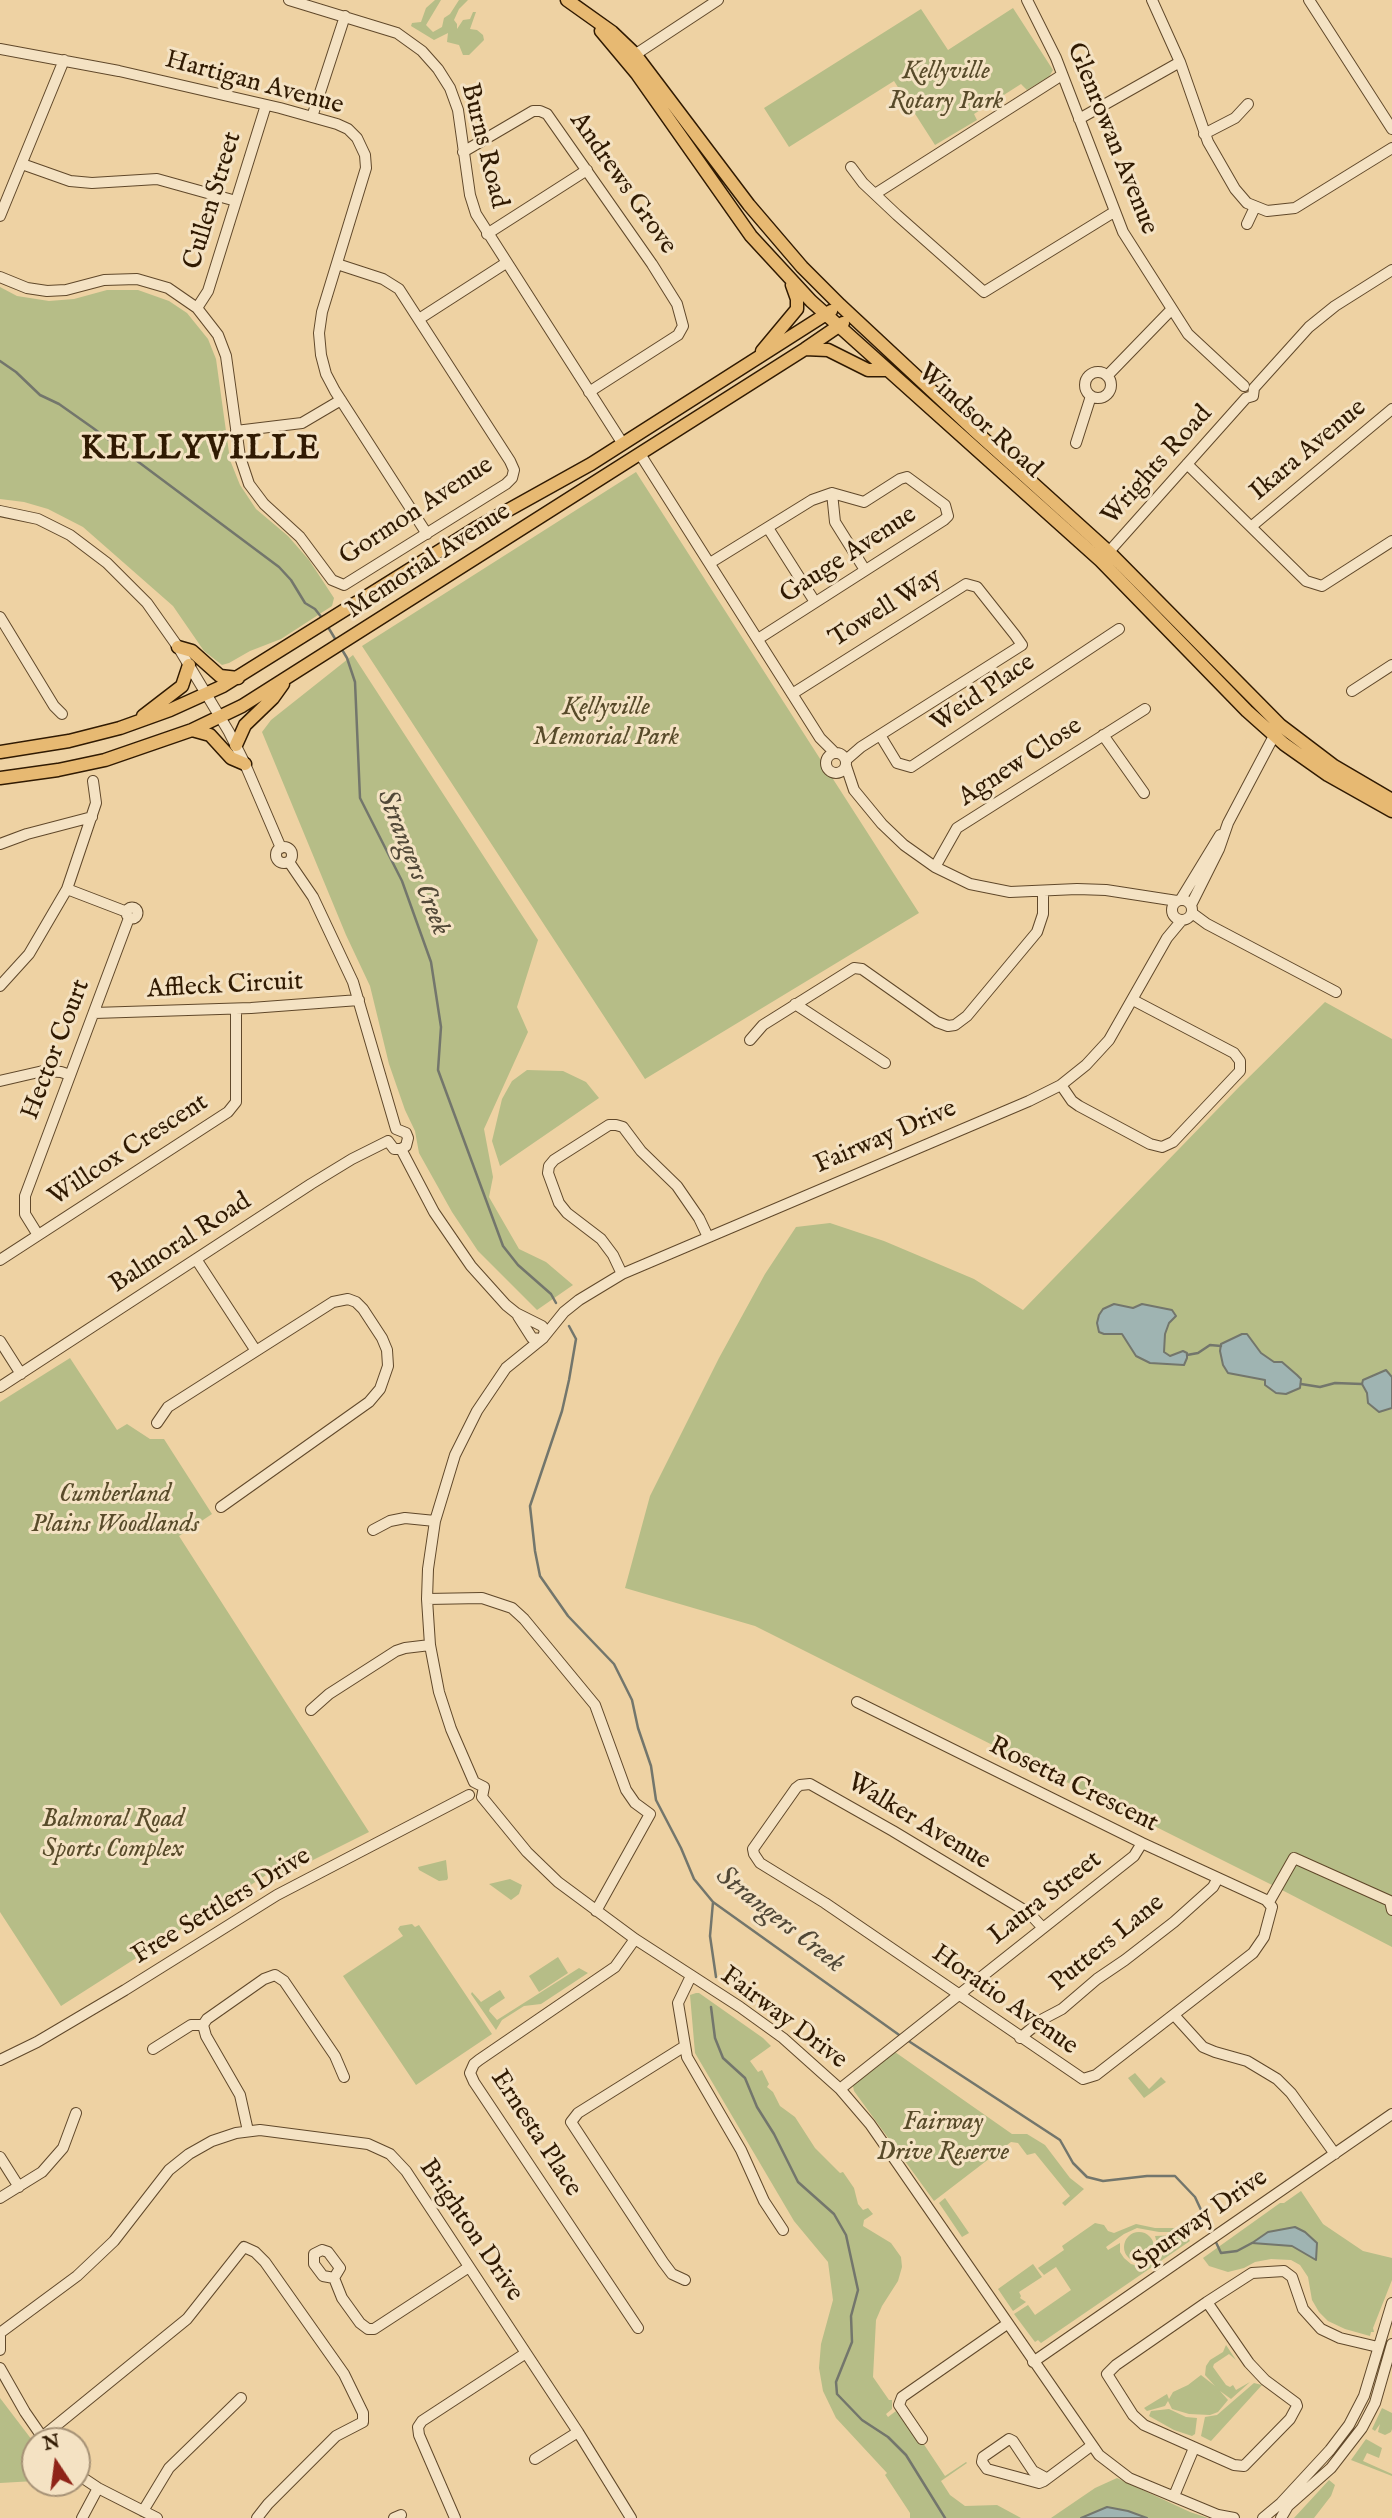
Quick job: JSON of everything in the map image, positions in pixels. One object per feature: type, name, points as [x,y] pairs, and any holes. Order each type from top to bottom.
[{"type":"main road","name":"Windsor Road","points":[[567,0],[611,32],[763,222],[803,267],[1105,556],[1247,711],[1392,800]]},
{"type":"main road","name":"Windsor Road","points":[[631,57],[734,214],[790,280],[973,449],[1105,556]]},
{"type":"main road","points":[[758,357],[797,309],[797,299],[790,280]]},
{"type":"main road","name":"Memorial Avenue","points":[[0,752],[69,741],[134,723],[207,694],[238,678],[476,528],[565,480],[840,305]]},
{"type":"main road","name":"Memorial Avenue","points":[[0,778],[105,760],[192,730],[220,717],[285,681],[805,349],[852,316]]},
{"type":"main road","points":[[805,349],[828,350],[868,370],[888,370]]},
{"type":"main road","points":[[178,647],[192,651],[220,676],[238,678]]},
{"type":"main road","points":[[134,723],[182,686],[189,665]]},
{"type":"main road","points":[[236,745],[246,724],[273,698],[285,681]]},
{"type":"main road","points":[[192,730],[210,736],[231,758],[245,764]]},
{"type":"main road","name":"Windsor Road","points":[[1277,730],[1328,775],[1392,811]]},
{"type":"street","name":"Burns Road","points":[[289,0],[397,33],[414,44],[444,78],[454,99],[472,205],[487,234],[623,444]]},
{"type":"street","points":[[631,57],[717,0]]},
{"type":"street","name":"Glenrowan Avenue","points":[[1027,0],[1062,75],[1114,212],[1132,248],[1192,339],[1249,387]]},
{"type":"street","points":[[1152,0],[1180,62],[1204,134],[1235,189],[1255,207],[1277,211],[1295,208],[1392,148]]},
{"type":"street","points":[[1309,0],[1392,128]]},
{"type":"street","points":[[312,117],[345,16]]},
{"type":"street","name":"Hartigan Avenue","points":[[0,49],[64,60],[266,105],[348,129],[361,143],[365,155],[365,175],[322,312],[319,333],[321,355],[326,374],[341,400],[428,534]]},
{"type":"street","points":[[0,216],[64,60]]},
{"type":"street","points":[[1079,119],[1180,62]]},
{"type":"street","points":[[874,194],[1062,75]]},
{"type":"street","points":[[1204,134],[1235,118],[1248,104]]},
{"type":"street","name":"Cullen Street","points":[[197,308],[207,295],[266,105]]},
{"type":"street","name":"Andrews Grove","points":[[463,152],[533,111],[549,116],[677,304],[683,326],[675,337],[589,392]]},
{"type":"street","points":[[22,164],[70,181],[92,183],[157,179],[236,201]]},
{"type":"street","points":[[851,167],[874,194],[984,292],[1114,212]]},
{"type":"street","points":[[487,234],[587,170]]},
{"type":"street","points":[[1247,224],[1255,207]]},
{"type":"street","points":[[419,319],[506,263]]},
{"type":"street","name":"Gormon Avenue","points":[[0,277],[27,288],[47,291],[104,280],[137,279],[168,288],[197,308],[218,335],[226,356],[242,466],[254,492],[300,537],[334,582],[348,584],[506,484],[512,478],[514,470],[399,289],[388,281],[337,264]]},
{"type":"street","points":[[1249,387],[1317,320],[1392,270]]},
{"type":"street","points":[[1107,376],[1171,310]]},
{"type":"street","points":[[1100,372],[1107,376],[1111,387],[1107,395],[1099,398],[1091,396],[1084,386],[1089,375],[1100,372]]},
{"type":"street","name":"Wrights Road","points":[[1105,556],[1246,398],[1253,396],[1249,387]]},
{"type":"street","points":[[1076,443],[1091,396]]},
{"type":"street","points":[[236,431],[302,423],[341,400]]},
{"type":"street","name":"Ikara Avenue","points":[[1252,526],[1392,409]]},
{"type":"street","points":[[640,454],[820,737],[839,758],[854,790]]},
{"type":"street","points":[[1187,464],[1306,581],[1322,586],[1392,541]]},
{"type":"street","name":"Gauge Avenue","points":[[758,639],[948,516],[947,507],[907,477],[864,502],[832,493]]},
{"type":"street","points":[[710,563],[812,500],[832,493],[835,522],[865,570]]},
{"type":"street","points":[[0,511],[23,514],[47,522],[98,555],[147,603],[178,647],[236,745],[281,848],[291,850],[293,855],[289,862],[313,897],[344,961],[359,1000],[396,1129]]},
{"type":"street","points":[[768,528],[815,602]]},
{"type":"street","name":"Towell Way","points":[[792,694],[966,584],[977,587],[1022,645],[880,735]]},
{"type":"street","points":[[0,617],[54,706],[62,713]]},
{"type":"street","name":"Weid Place","points":[[880,735],[897,763],[911,767],[1119,629]]},
{"type":"street","points":[[1352,691],[1392,665]]},
{"type":"street","name":"Agnew Close","points":[[935,867],[957,828],[1145,709]]},
{"type":"street","name":"Fairway Drive","points":[[516,1358],[542,1338],[564,1312],[579,1300],[622,1274],[1029,1101],[1061,1085],[1078,1072],[1100,1051],[1133,1000],[1182,910],[1212,846],[1228,824],[1277,730]]},
{"type":"street","points":[[880,735],[826,768],[854,790],[882,824],[904,845],[935,867],[961,881],[988,889],[1010,892],[1096,890],[1150,897],[1182,910],[1336,992]]},
{"type":"street","points":[[1104,735],[1144,793]]},
{"type":"street","points":[[835,774],[842,772],[839,758]]},
{"type":"street","points":[[0,986],[29,954],[67,889],[96,803],[93,781]]},
{"type":"street","points":[[0,844],[92,817]]},
{"type":"street","points":[[66,824],[77,830],[83,841]]},
{"type":"street","name":"Hector Court","points":[[38,1235],[25,1214],[24,1202],[128,915],[67,889]]},
{"type":"street","points":[[750,1040],[762,1025],[846,971],[858,968],[936,1022],[948,1027],[955,1025],[967,1016],[1037,932],[1043,914],[1043,892]]},
{"type":"street","name":"Affleck Circuit","points":[[94,1013],[236,1009],[359,1000]]},
{"type":"street","points":[[1061,1085],[1079,1106],[1150,1144],[1162,1147],[1173,1142],[1240,1071],[1240,1061],[1234,1053],[1133,1000]]},
{"type":"street","points":[[795,1004],[885,1063]]},
{"type":"street","name":"Willcox Crescent","points":[[0,1260],[228,1112],[236,1102],[236,1009]]},
{"type":"street","points":[[0,1081],[43,1071],[70,1075]]},
{"type":"street","points":[[622,1274],[601,1239],[558,1203],[548,1173],[554,1160],[609,1125],[623,1128],[641,1151],[677,1186],[708,1237]]},
{"type":"street","points":[[396,1129],[389,1135],[388,1141],[391,1147],[401,1149]]},
{"type":"street","points":[[396,1129],[404,1131],[408,1138],[408,1143],[401,1149]]},
{"type":"street","name":"Balmoral Road","points":[[0,1387],[352,1159],[388,1141]]},
{"type":"street","points":[[401,1149],[434,1212],[462,1255],[492,1291],[516,1313],[545,1330],[542,1338],[534,1339],[516,1313]]},
{"type":"street","points":[[196,1259],[256,1351]]},
{"type":"street","points":[[157,1423],[168,1407],[333,1302],[348,1299],[360,1305],[387,1350],[388,1366],[384,1382],[369,1402],[221,1507]]},
{"type":"street","name":"Fairway Drive","points":[[538,1325],[564,1312]]},
{"type":"street","points":[[529,1334],[532,1326],[538,1325]]},
{"type":"street","name":"Fairway Drive","points":[[474,1782],[445,1712],[430,1645],[428,1569],[435,1521],[448,1472],[463,1436],[485,1396],[516,1358],[529,1334]]},
{"type":"street","points":[[0,1341],[21,1374]]},
{"type":"street","points":[[373,1530],[390,1521],[405,1518],[435,1521]]},
{"type":"street","points":[[427,1599],[482,1598],[512,1608],[595,1705],[625,1790],[635,1803],[650,1814],[596,1910]]},
{"type":"street","points":[[312,1710],[329,1694],[396,1651],[430,1645]]},
{"type":"street","name":"Rosetta Crescent","points":[[857,1702],[1270,1903]]},
{"type":"street","points":[[474,1782],[484,1787],[482,1797],[474,1799],[469,1795],[468,1788],[474,1782]]},
{"type":"street","name":"Walker Avenue","points":[[775,1816],[796,1788],[810,1784],[1029,1913],[1043,1928]]},
{"type":"street","name":"Free Settlers Drive","points":[[0,2060],[37,2042],[125,1990],[277,1895],[469,1795]]},
{"type":"street","name":"Fairway Drive","points":[[482,1797],[527,1852],[558,1881],[635,1939],[783,2038],[840,2089],[870,2124],[1091,2446],[1118,2472],[1220,2516],[1234,2518]]},
{"type":"street","name":"Horatio Avenue","points":[[775,1816],[753,1849],[760,1863],[825,1903],[1077,2077],[1090,2078],[1258,1949],[1268,1924],[1270,1903],[1294,1858],[1390,1901],[1392,1910]]},
{"type":"street","name":"Laura Street","points":[[840,2089],[1134,1856],[1142,1843]]},
{"type":"street","name":"Putters Lane","points":[[1020,2038],[1043,2019],[1062,2009],[1097,1979],[1174,1922],[1213,1887],[1218,1878]]},
{"type":"street","name":"Ernesta Place","points":[[635,1939],[615,1967],[479,2060],[470,2073],[638,2328]]},
{"type":"street","points":[[248,2131],[240,2095],[206,2036],[203,2025],[207,2019],[264,1979],[275,1975],[284,1981],[335,2056],[344,2077]]},
{"type":"street","points":[[691,1976],[678,2003],[685,2046],[692,2068],[741,2150],[764,2201],[783,2230]]},
{"type":"street","points":[[1174,2015],[1203,2047],[1247,2061],[1277,2079],[1291,2093],[1335,2154]]},
{"type":"street","points":[[153,2049],[191,2025],[203,2025]]},
{"type":"street","points":[[685,2046],[578,2113],[572,2122],[663,2262],[672,2274],[685,2280]]},
{"type":"street","points":[[0,2198],[42,2172],[63,2148],[76,2113]]},
{"type":"street","name":"Spurway Drive","points":[[1033,2362],[1392,2114]]},
{"type":"street","name":"Brighton Drive","points":[[0,2335],[48,2300],[104,2250],[179,2161],[212,2141],[248,2131],[273,2131],[368,2144],[390,2154],[406,2171],[578,2432],[631,2518]]},
{"type":"street","points":[[0,2157],[19,2187]]},
{"type":"street","points":[[58,2427],[187,2319],[244,2247],[255,2252],[265,2262],[344,2374],[359,2403],[363,2422],[336,2436],[257,2518]]},
{"type":"street","points":[[334,2278],[342,2298],[360,2323],[368,2329],[374,2329],[470,2267]]},
{"type":"street","points":[[1207,2302],[1249,2363],[1265,2380],[1296,2403],[1297,2410],[1252,2460],[1244,2466],[1234,2465],[1152,2430],[1139,2421],[1107,2374],[1116,2365],[1207,2302],[1252,2273],[1284,2271],[1292,2277],[1303,2309],[1321,2329],[1340,2338],[1378,2347]]},
{"type":"street","points":[[1263,2518],[1281,2503],[1330,2450],[1349,2425],[1364,2396],[1392,2302]]},
{"type":"street","points":[[922,2439],[899,2405],[902,2397],[1007,2324]]},
{"type":"street","points":[[0,2335],[0,2350]]},
{"type":"street","points":[[1281,2518],[1288,2506],[1331,2468],[1361,2430],[1376,2399],[1392,2344]]},
{"type":"street","points":[[456,2518],[419,2435],[418,2427],[422,2421],[526,2353]]},
{"type":"street","points":[[0,2368],[35,2427]]},
{"type":"street","points":[[143,2511],[169,2468],[241,2398]]},
{"type":"street","points":[[535,2459],[578,2432]]},
{"type":"street","points":[[1046,2478],[1033,2471],[1013,2441],[1009,2440],[983,2457],[982,2462],[987,2469],[1039,2483],[1091,2446]]},
{"type":"street","points":[[1177,2497],[1198,2449]]},
{"type":"street","points":[[1026,2480],[1033,2471]]},
{"type":"street","points":[[91,2483],[157,2518]]},
{"type":"street","points":[[82,2518],[98,2488]]},
{"type":"green space","points":[[435,0],[441,0],[426,25],[433,32],[442,27],[444,18],[459,0],[468,0],[459,9],[454,20],[457,29],[463,20],[470,19],[473,12],[476,12],[470,29],[477,30],[484,40],[469,55],[463,55],[459,45],[447,42],[448,33],[434,40],[411,26],[412,23],[421,22],[426,8]]},
{"type":"green space","name":"Kellyville Rotary Park","points":[[1013,8],[1053,70],[1049,77],[1027,90],[1021,84],[974,114],[977,120],[935,145],[894,81],[789,147],[764,108],[921,9],[948,50]]},
{"type":"green space","points":[[0,287],[17,296],[49,301],[74,299],[107,290],[138,290],[169,301],[187,313],[208,339],[216,359],[230,460],[240,485],[256,509],[288,536],[309,560],[334,598],[332,606],[281,639],[222,665],[204,651],[173,606],[83,527],[48,509],[0,499]]},
{"type":"green space","name":"Kellyville Memorial Park","points":[[636,472],[919,913],[645,1079],[362,646]]},
{"type":"green space","points":[[353,655],[538,940],[517,1007],[528,1032],[484,1129],[493,1177],[489,1197],[519,1249],[546,1262],[573,1285],[537,1310],[478,1251],[452,1212],[419,1153],[415,1131],[389,1064],[370,986],[346,935],[262,732],[271,720]]},
{"type":"green space","points":[[1325,1002],[1392,1039],[1392,1947],[755,1626],[625,1588],[650,1496],[719,1358],[765,1274],[796,1227],[830,1223],[884,1241],[974,1279],[1023,1310]]},
{"type":"green space","points":[[527,1070],[563,1071],[586,1082],[599,1098],[500,1166],[492,1141],[502,1099],[512,1081]]},
{"type":"green space","name":"Balmoral Road Sports Complex","points":[[70,1358],[117,1430],[127,1424],[150,1439],[164,1439],[212,1514],[179,1536],[369,1832],[283,1875],[271,1872],[61,2006],[0,1912],[0,1402]]},
{"type":"green space","points":[[446,1860],[447,1880],[439,1881],[418,1867]]},
{"type":"green space","points":[[510,1879],[522,1885],[519,1894],[511,1900],[489,1884]]},
{"type":"green space","points":[[412,1924],[415,1927],[419,1925],[492,2034],[416,2085],[343,1976],[403,1936],[398,1929],[400,1926]]},
{"type":"green space","points":[[558,1957],[568,1973],[539,1992],[529,1976]]},
{"type":"green space","points":[[579,1968],[588,1973],[541,2004],[524,2006],[502,2020],[496,2030],[471,1994],[472,1992],[481,2002],[500,1990],[505,1998],[489,2011],[497,2020]]},
{"type":"green space","points":[[696,1993],[771,2046],[750,2061],[758,2072],[762,2070],[769,2084],[767,2087],[773,2092],[780,2106],[795,2117],[815,2148],[840,2173],[843,2172],[854,2188],[858,2204],[863,2210],[868,2208],[873,2214],[864,2220],[863,2226],[891,2243],[901,2257],[902,2267],[898,2281],[876,2320],[873,2377],[889,2400],[892,2400],[892,2409],[886,2414],[888,2417],[896,2411],[912,2433],[915,2431],[945,2476],[967,2463],[941,2481],[950,2495],[965,2506],[997,2505],[1021,2518],[910,2518],[910,2513],[885,2475],[887,2473],[836,2418],[823,2391],[819,2368],[821,2344],[833,2300],[828,2262],[794,2221],[695,2053],[690,1995]]},
{"type":"green space","name":"Fairway Drive Reserve","points":[[895,2052],[1012,2134],[1027,2134],[1045,2145],[1070,2178],[1084,2189],[1065,2206],[1062,2203],[1070,2196],[1035,2153],[1027,2155],[1018,2143],[1011,2142],[934,2201],[854,2091],[853,2086],[857,2080]]},
{"type":"green space","points":[[1135,2073],[1149,2089],[1161,2077],[1166,2082],[1144,2098],[1128,2078]]},
{"type":"green space","points":[[1301,2191],[1323,2224],[1363,2251],[1392,2258],[1392,2280],[1373,2328],[1374,2332],[1371,2332],[1370,2336],[1328,2321],[1312,2300],[1308,2277],[1300,2265],[1291,2260],[1271,2259],[1255,2262],[1228,2272],[1209,2266],[1203,2258]]},
{"type":"green space","points":[[945,2198],[969,2233],[962,2237],[939,2203]]},
{"type":"green space","points":[[1095,2223],[1104,2225],[1108,2231],[1114,2233],[1136,2224],[1155,2228],[1184,2228],[1185,2232],[1159,2232],[1137,2228],[1106,2247],[1108,2250],[1120,2243],[1120,2252],[1124,2258],[1131,2264],[1144,2268],[1156,2260],[1158,2247],[1155,2236],[1180,2235],[1182,2241],[1188,2238],[1190,2241],[1041,2343],[1038,2340],[1035,2342],[1014,2314],[1028,2305],[1035,2315],[1071,2290],[1056,2267],[1044,2275],[1038,2268],[1064,2250],[1062,2246]]},
{"type":"green space","points":[[1139,2232],[1150,2236],[1154,2247],[1150,2258],[1139,2262],[1128,2258],[1124,2247],[1128,2236]]},
{"type":"green space","points":[[1033,2264],[1042,2277],[1019,2292],[1020,2298],[1026,2302],[1013,2311],[998,2289]]},
{"type":"green space","points":[[1226,2345],[1236,2360],[1229,2354],[1213,2367],[1226,2385],[1233,2385],[1236,2390],[1250,2382],[1231,2399],[1220,2391],[1228,2400],[1218,2412],[1210,2415],[1189,2414],[1172,2409],[1168,2401],[1165,2406],[1147,2411],[1144,2408],[1167,2394],[1169,2399],[1173,2392],[1201,2375],[1215,2386],[1205,2375],[1206,2366],[1223,2352]]},
{"type":"green space","points":[[1254,2383],[1262,2385],[1211,2441],[1201,2436],[1205,2417],[1217,2415]]},
{"type":"green space","points":[[0,2398],[22,2427],[21,2482],[0,2483]]},
{"type":"green space","points":[[1382,2408],[1392,2413],[1392,2429],[1385,2435],[1378,2432],[1380,2424],[1375,2431],[1372,2429]]},
{"type":"green space","points":[[1169,2409],[1186,2417],[1197,2418],[1195,2434],[1192,2436],[1174,2430],[1149,2416],[1151,2411]]},
{"type":"green space","points":[[1366,2439],[1382,2448],[1379,2458],[1367,2453],[1363,2461],[1392,2476],[1351,2460]]},
{"type":"green space","points":[[1117,2478],[1208,2518],[1051,2518],[1095,2488]]},
{"type":"green space","points":[[1329,2480],[1335,2485],[1331,2496],[1314,2518],[1294,2518]]},
{"type":"shaded area","points":[[1114,1304],[1133,1308],[1142,1304],[1172,1310],[1176,1316],[1169,1323],[1165,1334],[1164,1352],[1170,1356],[1183,1351],[1187,1353],[1184,1365],[1150,1363],[1136,1356],[1122,1334],[1099,1332],[1099,1315],[1103,1309]]},
{"type":"shaded area","points":[[1247,1334],[1261,1353],[1274,1362],[1282,1362],[1297,1375],[1301,1379],[1300,1388],[1286,1394],[1276,1393],[1265,1385],[1265,1380],[1228,1373],[1223,1365],[1221,1344]]},
{"type":"shaded area","points":[[1386,1370],[1392,1377],[1392,1408],[1379,1412],[1368,1403],[1362,1384],[1363,1380]]},
{"type":"shaded area","points":[[1295,2227],[1317,2243],[1316,2260],[1292,2246],[1252,2243],[1268,2232]]},
{"type":"shaded area","points":[[1107,2507],[1128,2511],[1147,2518],[1081,2518]]},
{"type":"waterway","name":"Strangers Creek","points":[[0,361],[40,395],[59,404],[93,428],[279,567],[291,580],[305,603],[315,609],[322,618]]},
{"type":"waterway","name":"Strangers Creek","points":[[328,627],[337,642]]},
{"type":"waterway","name":"Strangers Creek","points":[[341,648],[355,682],[360,798],[402,881],[431,962],[441,1027],[438,1070],[503,1246],[518,1265],[551,1294],[556,1303]]},
{"type":"waterway","name":"Strangers Creek","points":[[569,1326],[576,1339],[569,1380],[562,1411],[530,1506],[540,1576],[568,1616],[614,1664],[632,1700],[651,1766],[656,1800],[694,1879],[713,1902],[902,2037]]},
{"type":"waterway","points":[[1187,1355],[1198,1353],[1210,1345],[1221,1346]]},
{"type":"waterway","points":[[1301,1384],[1320,1387],[1335,1383],[1362,1384]]},
{"type":"waterway","points":[[713,1902],[710,1936],[716,1977]]},
{"type":"waterway","points":[[711,2007],[715,2038],[723,2058],[745,2078],[757,2107],[798,2182],[834,2214],[846,2235],[858,2290],[851,2316],[852,2342],[836,2382],[837,2394],[862,2420],[888,2437],[906,2455],[945,2518]]},
{"type":"waterway","name":"Strangers Creek","points":[[907,2040],[1060,2140],[1073,2163],[1087,2177],[1103,2181],[1175,2176],[1195,2197],[1221,2253],[1237,2251],[1252,2243]]},
{"type":"district","name":"KELLYVILLE","points":[[201,451]]},
{"type":"park label","name":"Cumberland Plains Woodlands","points":[[115,1511]]}]
